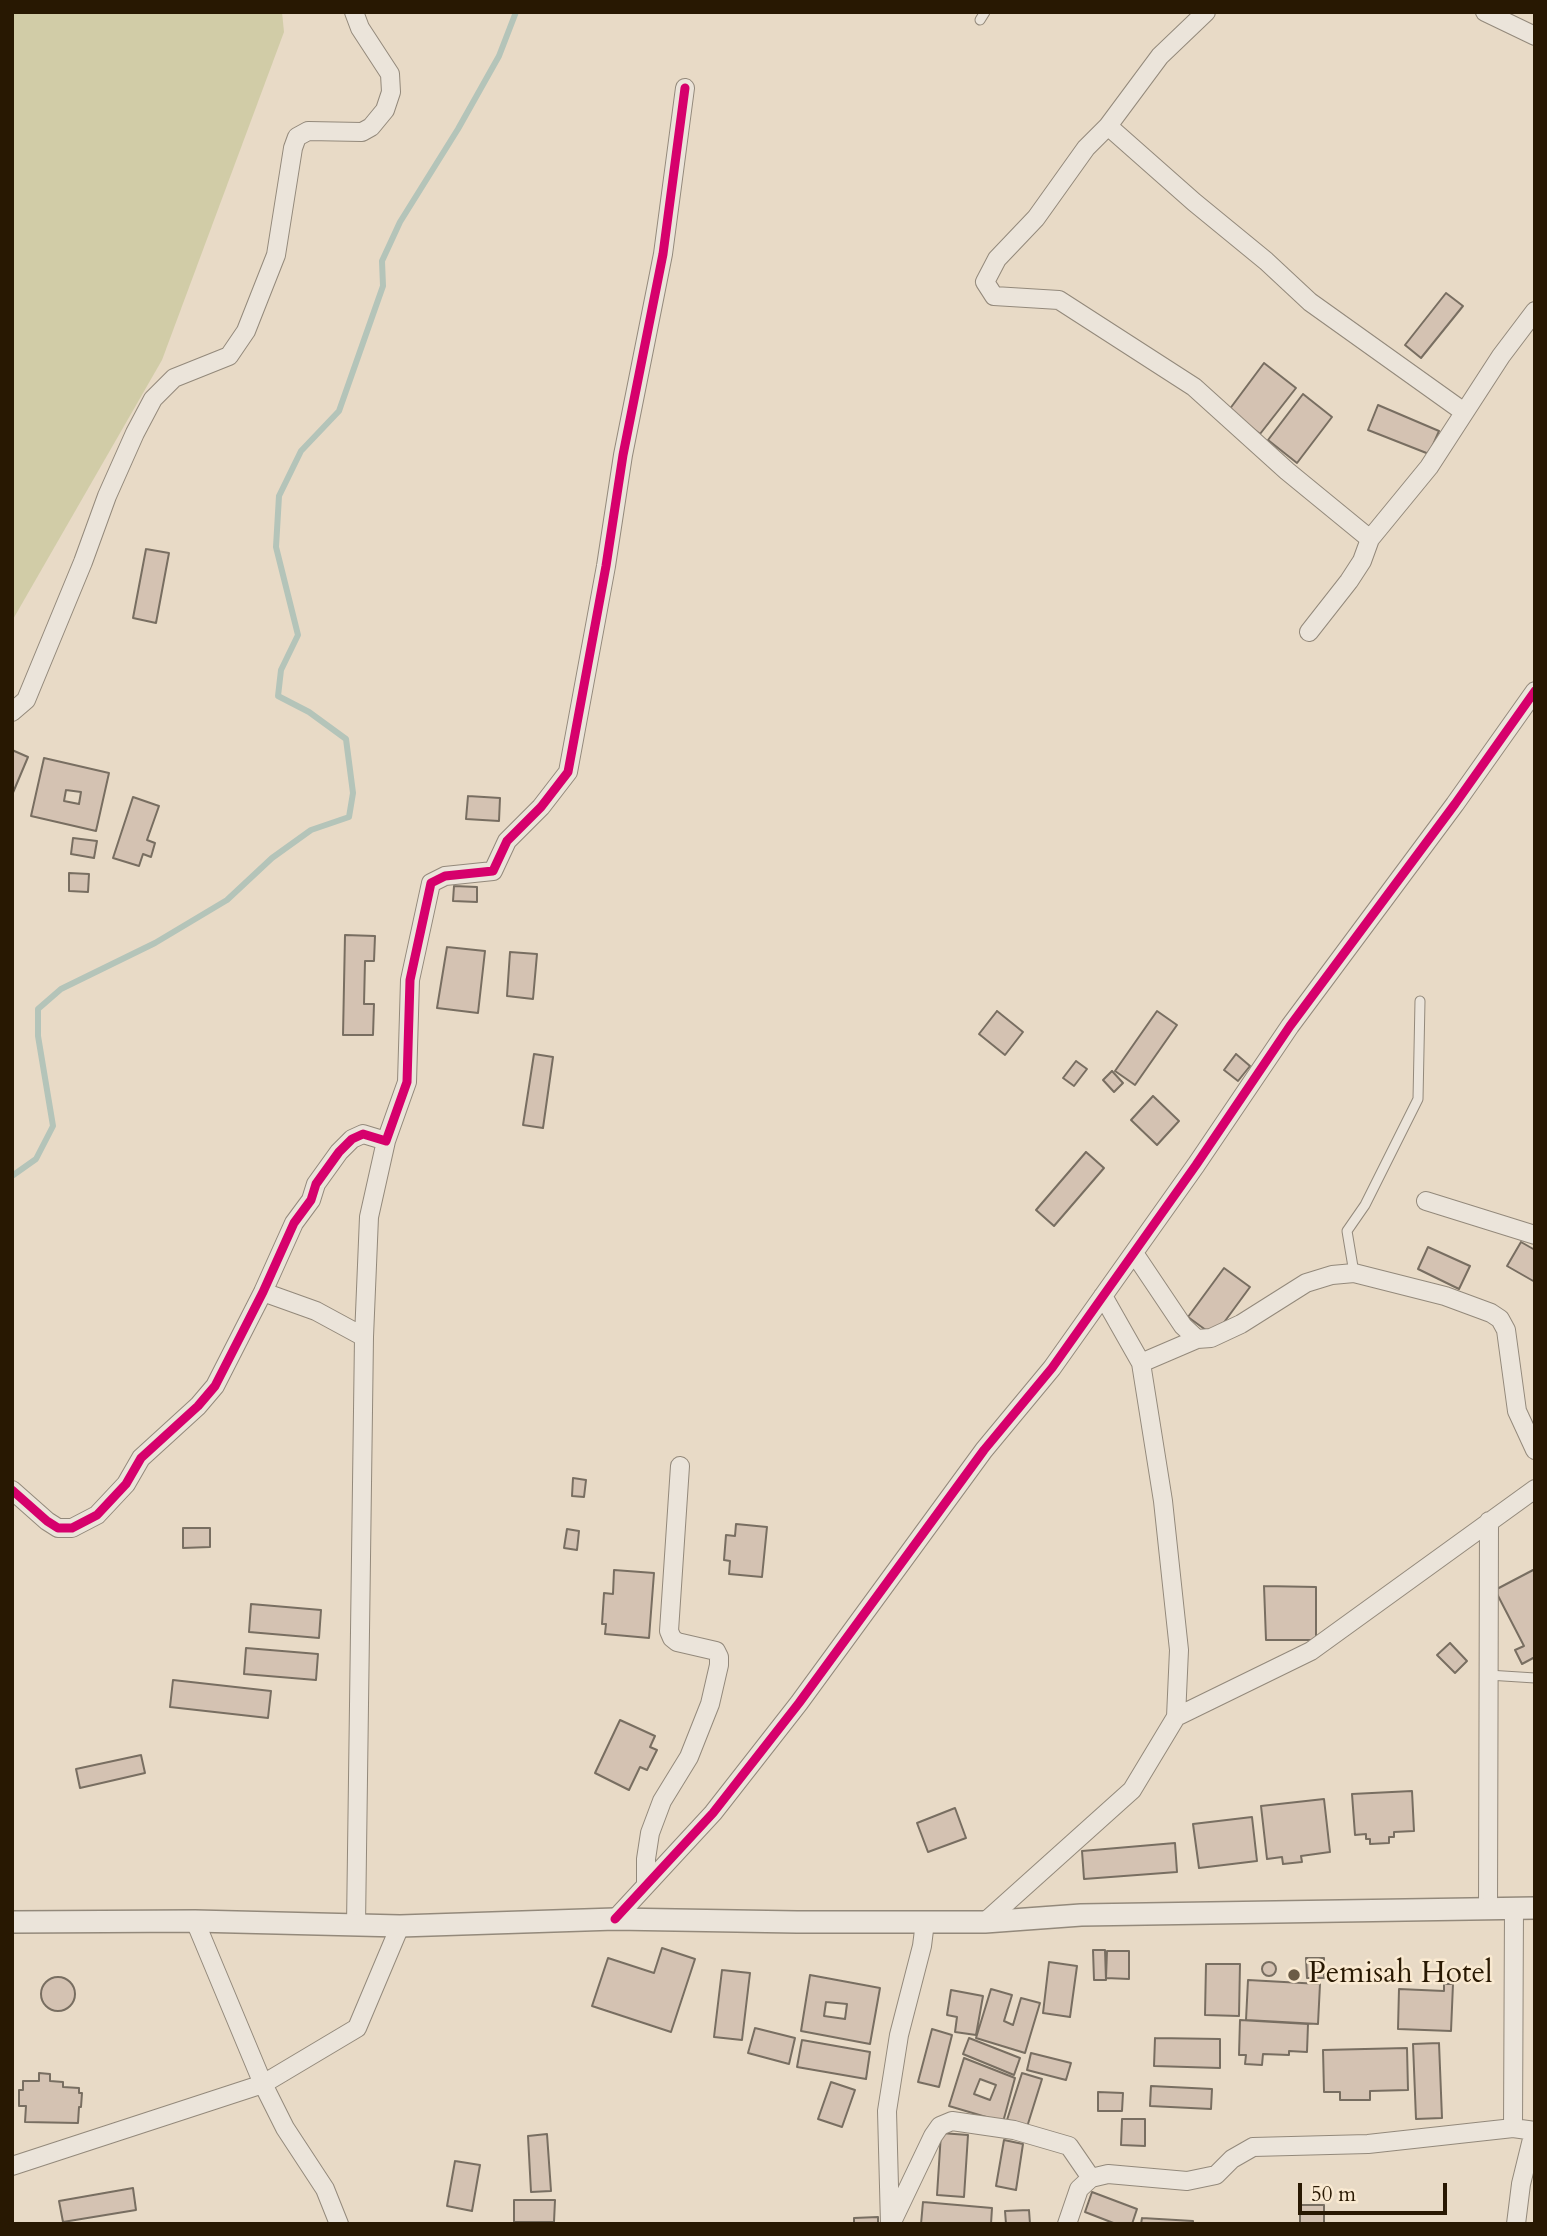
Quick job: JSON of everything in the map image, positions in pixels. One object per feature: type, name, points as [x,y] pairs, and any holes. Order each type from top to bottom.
[{"type":"street","points":[[12,712],[26,700],[107,496],[153,399],[174,378],[229,356],[246,331],[276,255],[297,137],[308,131],[362,132],[371,127],[385,110],[391,92],[390,74],[360,28],[354,12]]},
{"type":"street","points":[[1206,12],[1160,56],[1108,126],[1086,148],[1036,218],[996,259],[985,282],[994,296],[1059,300],[1194,387],[1267,453],[1370,539]]},
{"type":"street","points":[[1485,12],[1535,36]]},
{"type":"street","points":[[356,1925],[364,1337],[369,1217],[386,1141],[407,1082],[411,980],[431,883],[445,876],[493,871],[507,841],[541,807],[568,772],[606,566],[623,455],[663,254],[685,88]]},
{"type":"street","points":[[1108,126],[1310,302],[1464,412]]},
{"type":"street","points":[[1309,632],[1349,581],[1362,561],[1370,539],[1429,467],[1501,356],[1535,311]]},
{"type":"street","points":[[615,1919],[713,1812],[799,1703],[984,1450],[1052,1368],[1290,1026],[1455,804],[1535,691]]},
{"type":"street","points":[[12,1490],[58,1528],[72,1528],[97,1515],[126,1484],[141,1458],[198,1406],[215,1386],[263,1292],[294,1223],[311,1200],[316,1184],[340,1152],[352,1139],[363,1134],[386,1141]]},
{"type":"street","points":[[1426,1201],[1535,1235]]},
{"type":"street","points":[[1134,1253],[1183,1326],[1197,1339]]},
{"type":"street","points":[[1141,1363],[1197,1339],[1211,1339],[1241,1324],[1307,1283],[1332,1275],[1354,1273],[1445,1296],[1500,1319],[1506,1330],[1517,1411],[1535,1450]]},
{"type":"street","points":[[263,1292],[316,1311],[364,1337]]},
{"type":"street","points":[[985,1922],[1132,1790],[1176,1717],[1179,1650],[1163,1501],[1141,1363],[1103,1296]]},
{"type":"street","points":[[646,1885],[650,1833],[662,1801],[689,1757],[710,1704],[719,1665],[716,1651],[677,1642],[669,1631],[680,1466]]},
{"type":"street","points":[[1176,1717],[1311,1651],[1535,1489]]},
{"type":"street","points":[[1488,1909],[1489,1521]]},
{"type":"street","points":[[12,1922],[400,1926],[615,1919],[985,1922],[1081,1915],[1525,1908],[1513,2129]]},
{"type":"street","points":[[195,1922],[263,2084],[285,2127],[325,2189],[339,2224]]},
{"type":"street","points":[[890,2224],[887,2111],[898,2035],[922,1946],[925,1922]]},
{"type":"street","points":[[12,2166],[263,2084],[357,2028],[400,1926]]},
{"type":"street","points":[[890,2224],[933,2136],[940,2126],[953,2121],[1014,2130],[1069,2146],[1091,2178]]},
{"type":"street","points":[[1067,2224],[1079,2189],[1091,2178],[1108,2174],[1188,2181],[1216,2175],[1232,2159],[1253,2147],[1368,2144],[1513,2129],[1534,2131],[1521,2184],[1516,2224]]},
{"type":"lane","points":[[1354,1273],[1347,1231],[1365,1205],[1418,1099],[1420,1002]]},
{"type":"lane","points":[[1488,1675],[1535,1678]]},
{"type":"shaded area","points":[[12,12],[282,12],[284,32],[162,360],[12,621]]},
{"type":"building","points":[[1446,293],[1463,306],[1421,358],[1405,345]]},
{"type":"building","points":[[1264,363],[1296,388],[1260,434],[1229,410]]},
{"type":"building","points":[[1303,394],[1332,417],[1297,463],[1268,440]]},
{"type":"building","points":[[1378,405],[1439,431],[1429,454],[1368,430]]},
{"type":"building","points":[[146,549],[169,553],[156,623],[133,618]]},
{"type":"building","points":[[12,750],[28,757],[12,795]]},
{"type":"building","points":[[44,758],[109,773],[96,831],[31,816]],"holes":[[[66,790],[81,792],[79,804],[64,801]]]},
{"type":"building","points":[[468,796],[500,798],[499,821],[466,819]]},
{"type":"building","points":[[133,797],[159,806],[147,840],[155,843],[151,857],[143,854],[139,866],[113,858]]},
{"type":"building","points":[[73,838],[97,841],[94,858],[71,854]]},
{"type":"building","points":[[69,873],[89,874],[88,892],[69,891]]},
{"type":"building","points":[[454,886],[477,887],[477,902],[453,901]]},
{"type":"building","points":[[345,935],[375,936],[374,961],[365,961],[364,1004],[374,1004],[373,1035],[343,1035]]},
{"type":"building","points":[[447,947],[485,951],[478,1013],[437,1008]]},
{"type":"building","points":[[510,952],[537,954],[533,999],[507,996]]},
{"type":"building","points":[[997,1011],[1023,1032],[1005,1055],[979,1034]]},
{"type":"building","points":[[1157,1011],[1177,1025],[1135,1085],[1115,1071]]},
{"type":"building","points":[[534,1054],[553,1057],[543,1128],[523,1125]]},
{"type":"building","points":[[1236,1054],[1250,1066],[1238,1081],[1224,1070]]},
{"type":"building","points":[[1076,1061],[1087,1069],[1074,1086],[1063,1078]]},
{"type":"building","points":[[1112,1071],[1123,1083],[1114,1092],[1103,1080]]},
{"type":"building","points":[[1153,1096],[1179,1121],[1157,1145],[1131,1120]]},
{"type":"building","points":[[1086,1152],[1104,1168],[1054,1226],[1036,1210]]},
{"type":"building","points":[[1521,1242],[1535,1250],[1535,1282],[1507,1266]]},
{"type":"building","points":[[1428,1247],[1470,1266],[1459,1289],[1418,1269]]},
{"type":"building","points":[[1224,1268],[1250,1287],[1214,1336],[1188,1317]]},
{"type":"building","points":[[573,1478],[586,1480],[584,1497],[572,1496]]},
{"type":"building","points":[[736,1524],[767,1527],[762,1577],[729,1574],[730,1561],[724,1560],[726,1535],[735,1536]]},
{"type":"building","points":[[183,1528],[210,1528],[210,1547],[183,1548]]},
{"type":"building","points":[[567,1529],[579,1531],[577,1550],[564,1548]]},
{"type":"building","points":[[1535,1569],[1535,1657],[1522,1664],[1515,1650],[1524,1646],[1495,1590]]},
{"type":"building","points":[[614,1570],[654,1573],[649,1638],[605,1634],[606,1624],[602,1624],[604,1593],[613,1594]]},
{"type":"building","points":[[1264,1586],[1316,1587],[1316,1640],[1266,1640]]},
{"type":"building","points":[[251,1604],[321,1610],[319,1638],[249,1632]]},
{"type":"building","points":[[1450,1643],[1467,1661],[1455,1673],[1437,1655]]},
{"type":"building","points":[[246,1648],[318,1654],[316,1680],[244,1674]]},
{"type":"building","points":[[173,1680],[271,1691],[268,1718],[170,1707]]},
{"type":"building","points":[[620,1720],[655,1736],[650,1747],[657,1750],[647,1770],[640,1767],[629,1790],[595,1773]]},
{"type":"building","points":[[141,1755],[145,1773],[80,1788],[76,1769]]},
{"type":"building","points":[[1412,1791],[1414,1831],[1394,1832],[1394,1837],[1389,1837],[1389,1843],[1370,1844],[1366,1834],[1355,1835],[1352,1794]]},
{"type":"building","points":[[1324,1799],[1330,1852],[1301,1856],[1302,1862],[1283,1864],[1282,1857],[1267,1859],[1261,1806]]},
{"type":"building","points":[[955,1808],[966,1838],[928,1852],[917,1823]]},
{"type":"building","points":[[1252,1817],[1257,1861],[1199,1868],[1193,1824]]},
{"type":"building","points":[[1175,1843],[1177,1872],[1084,1879],[1082,1851]]},
{"type":"building","points":[[662,1948],[695,1959],[671,2032],[592,2006],[608,1958],[654,1973]]},
{"type":"building","points":[[1093,1950],[1105,1950],[1106,1980],[1094,1980]]},
{"type":"building","points":[[1107,1951],[1129,1951],[1129,1979],[1106,1978]]},
{"type":"building","points":[[1306,1958],[1324,1958],[1324,1978],[1307,1978]]},
{"type":"building","points":[[1049,1962],[1077,1966],[1070,2017],[1043,2013]]},
{"type":"building","points":[[1266,1962],[1272,1962],[1276,1969],[1272,1976],[1266,1976],[1262,1972],[1262,1966]]},
{"type":"building","points":[[1206,1964],[1240,1964],[1239,2016],[1205,2015]]},
{"type":"building","points":[[722,1970],[750,1973],[742,2040],[714,2037]]},
{"type":"building","points":[[810,1975],[880,1988],[870,2044],[801,2031]],"holes":[[[826,2002],[847,2004],[845,2019],[824,2016]]]},
{"type":"building","points":[[58,1977],[70,1982],[75,1994],[70,2006],[58,2011],[46,2006],[41,1994],[46,1982]]},
{"type":"building","points":[[1248,1980],[1320,1984],[1318,2024],[1246,2020]]},
{"type":"building","points":[[1444,1984],[1453,1984],[1451,2031],[1398,2029],[1399,1989],[1444,1991]]},
{"type":"building","points":[[991,1989],[1012,1995],[1004,2021],[1013,2025],[1021,1998],[1040,2003],[1025,2053],[976,2038]]},
{"type":"building","points":[[951,1990],[983,1996],[976,2035],[955,2032],[957,2017],[947,2015]]},
{"type":"building","points":[[1240,2020],[1308,2024],[1307,2052],[1289,2051],[1289,2055],[1263,2054],[1262,2065],[1245,2064],[1246,2055],[1239,2055]]},
{"type":"building","points":[[755,2028],[795,2038],[789,2064],[748,2053]]},
{"type":"building","points":[[932,2029],[952,2035],[939,2087],[918,2082]]},
{"type":"building","points":[[969,2038],[1020,2058],[1014,2075],[963,2054]]},
{"type":"building","points":[[1155,2038],[1220,2039],[1220,2068],[1154,2066]]},
{"type":"building","points":[[802,2040],[870,2052],[866,2079],[797,2067]]},
{"type":"building","points":[[1439,2043],[1442,2118],[1416,2119],[1413,2044]]},
{"type":"building","points":[[1407,2048],[1408,2090],[1370,2091],[1370,2100],[1340,2100],[1340,2092],[1324,2092],[1323,2050]]},
{"type":"building","points":[[1031,2053],[1071,2063],[1066,2080],[1027,2070]]},
{"type":"building","points":[[964,2058],[1015,2078],[1003,2122],[949,2106]],"holes":[[[980,2079],[996,2085],[990,2100],[974,2094]]]},
{"type":"building","points":[[39,2073],[50,2074],[50,2081],[63,2082],[63,2087],[79,2088],[79,2093],[82,2093],[78,2123],[25,2122],[26,2106],[19,2106],[19,2090],[23,2090],[23,2081],[39,2081]]},
{"type":"building","points":[[1022,2073],[1042,2079],[1027,2127],[1007,2120]]},
{"type":"building","points":[[831,2082],[855,2090],[842,2127],[818,2119]]},
{"type":"building","points":[[1151,2086],[1212,2089],[1211,2109],[1150,2106]]},
{"type":"building","points":[[1098,2092],[1123,2093],[1122,2111],[1098,2111]]},
{"type":"building","points":[[1122,2119],[1145,2119],[1145,2146],[1121,2145]]},
{"type":"building","points":[[941,2133],[968,2135],[964,2197],[937,2195]]},
{"type":"building","points":[[547,2134],[551,2191],[531,2192],[528,2136]]},
{"type":"building","points":[[1004,2140],[1023,2144],[1016,2190],[996,2186]]},
{"type":"building","points":[[455,2161],[480,2165],[472,2211],[447,2206]]},
{"type":"building","points":[[133,2188],[136,2210],[63,2222],[59,2201]]},
{"type":"building","points":[[1092,2192],[1137,2209],[1132,2224],[1116,2224],[1085,2212]]},
{"type":"building","points":[[514,2200],[555,2200],[554,2222],[514,2222]]},
{"type":"building","points":[[923,2202],[992,2208],[991,2224],[921,2224]]},
{"type":"building","points":[[1300,2205],[1324,2205],[1324,2224],[1300,2224]]},
{"type":"building","points":[[1029,2210],[1030,2224],[1006,2224],[1005,2211]]},
{"type":"building","points":[[878,2217],[878,2224],[854,2224],[854,2218]]},
{"type":"building","points":[[1142,2218],[1193,2221],[1193,2224],[1141,2224]]},
{"type":"waterway","points":[[12,1176],[36,1159],[53,1126],[38,1036],[38,1009],[61,989],[155,943],[227,900],[272,858],[311,830],[349,817],[353,793],[346,739],[309,712],[278,696],[281,670],[298,635],[276,547],[279,496],[301,451],[339,411],[383,286],[382,261],[400,222],[458,129],[499,56],[516,12]]},
{"type":"cycle path","points":[[12,1490],[58,1528],[72,1528],[97,1515],[126,1484],[141,1458],[198,1406],[215,1386],[263,1292],[294,1223],[311,1200],[316,1184],[352,1139],[363,1134],[386,1141],[407,1082],[410,980],[431,883],[445,876],[493,871],[507,841],[541,807],[568,772],[606,566],[623,455],[663,254],[685,88]]},
{"type":"cycle path","points":[[615,1919],[713,1813],[799,1703],[984,1450],[1052,1368],[1196,1165],[1290,1026],[1455,804],[1535,691]]},
{"type":"place","name":"Pemisah Hotel","points":[[1294,1975]]}]
